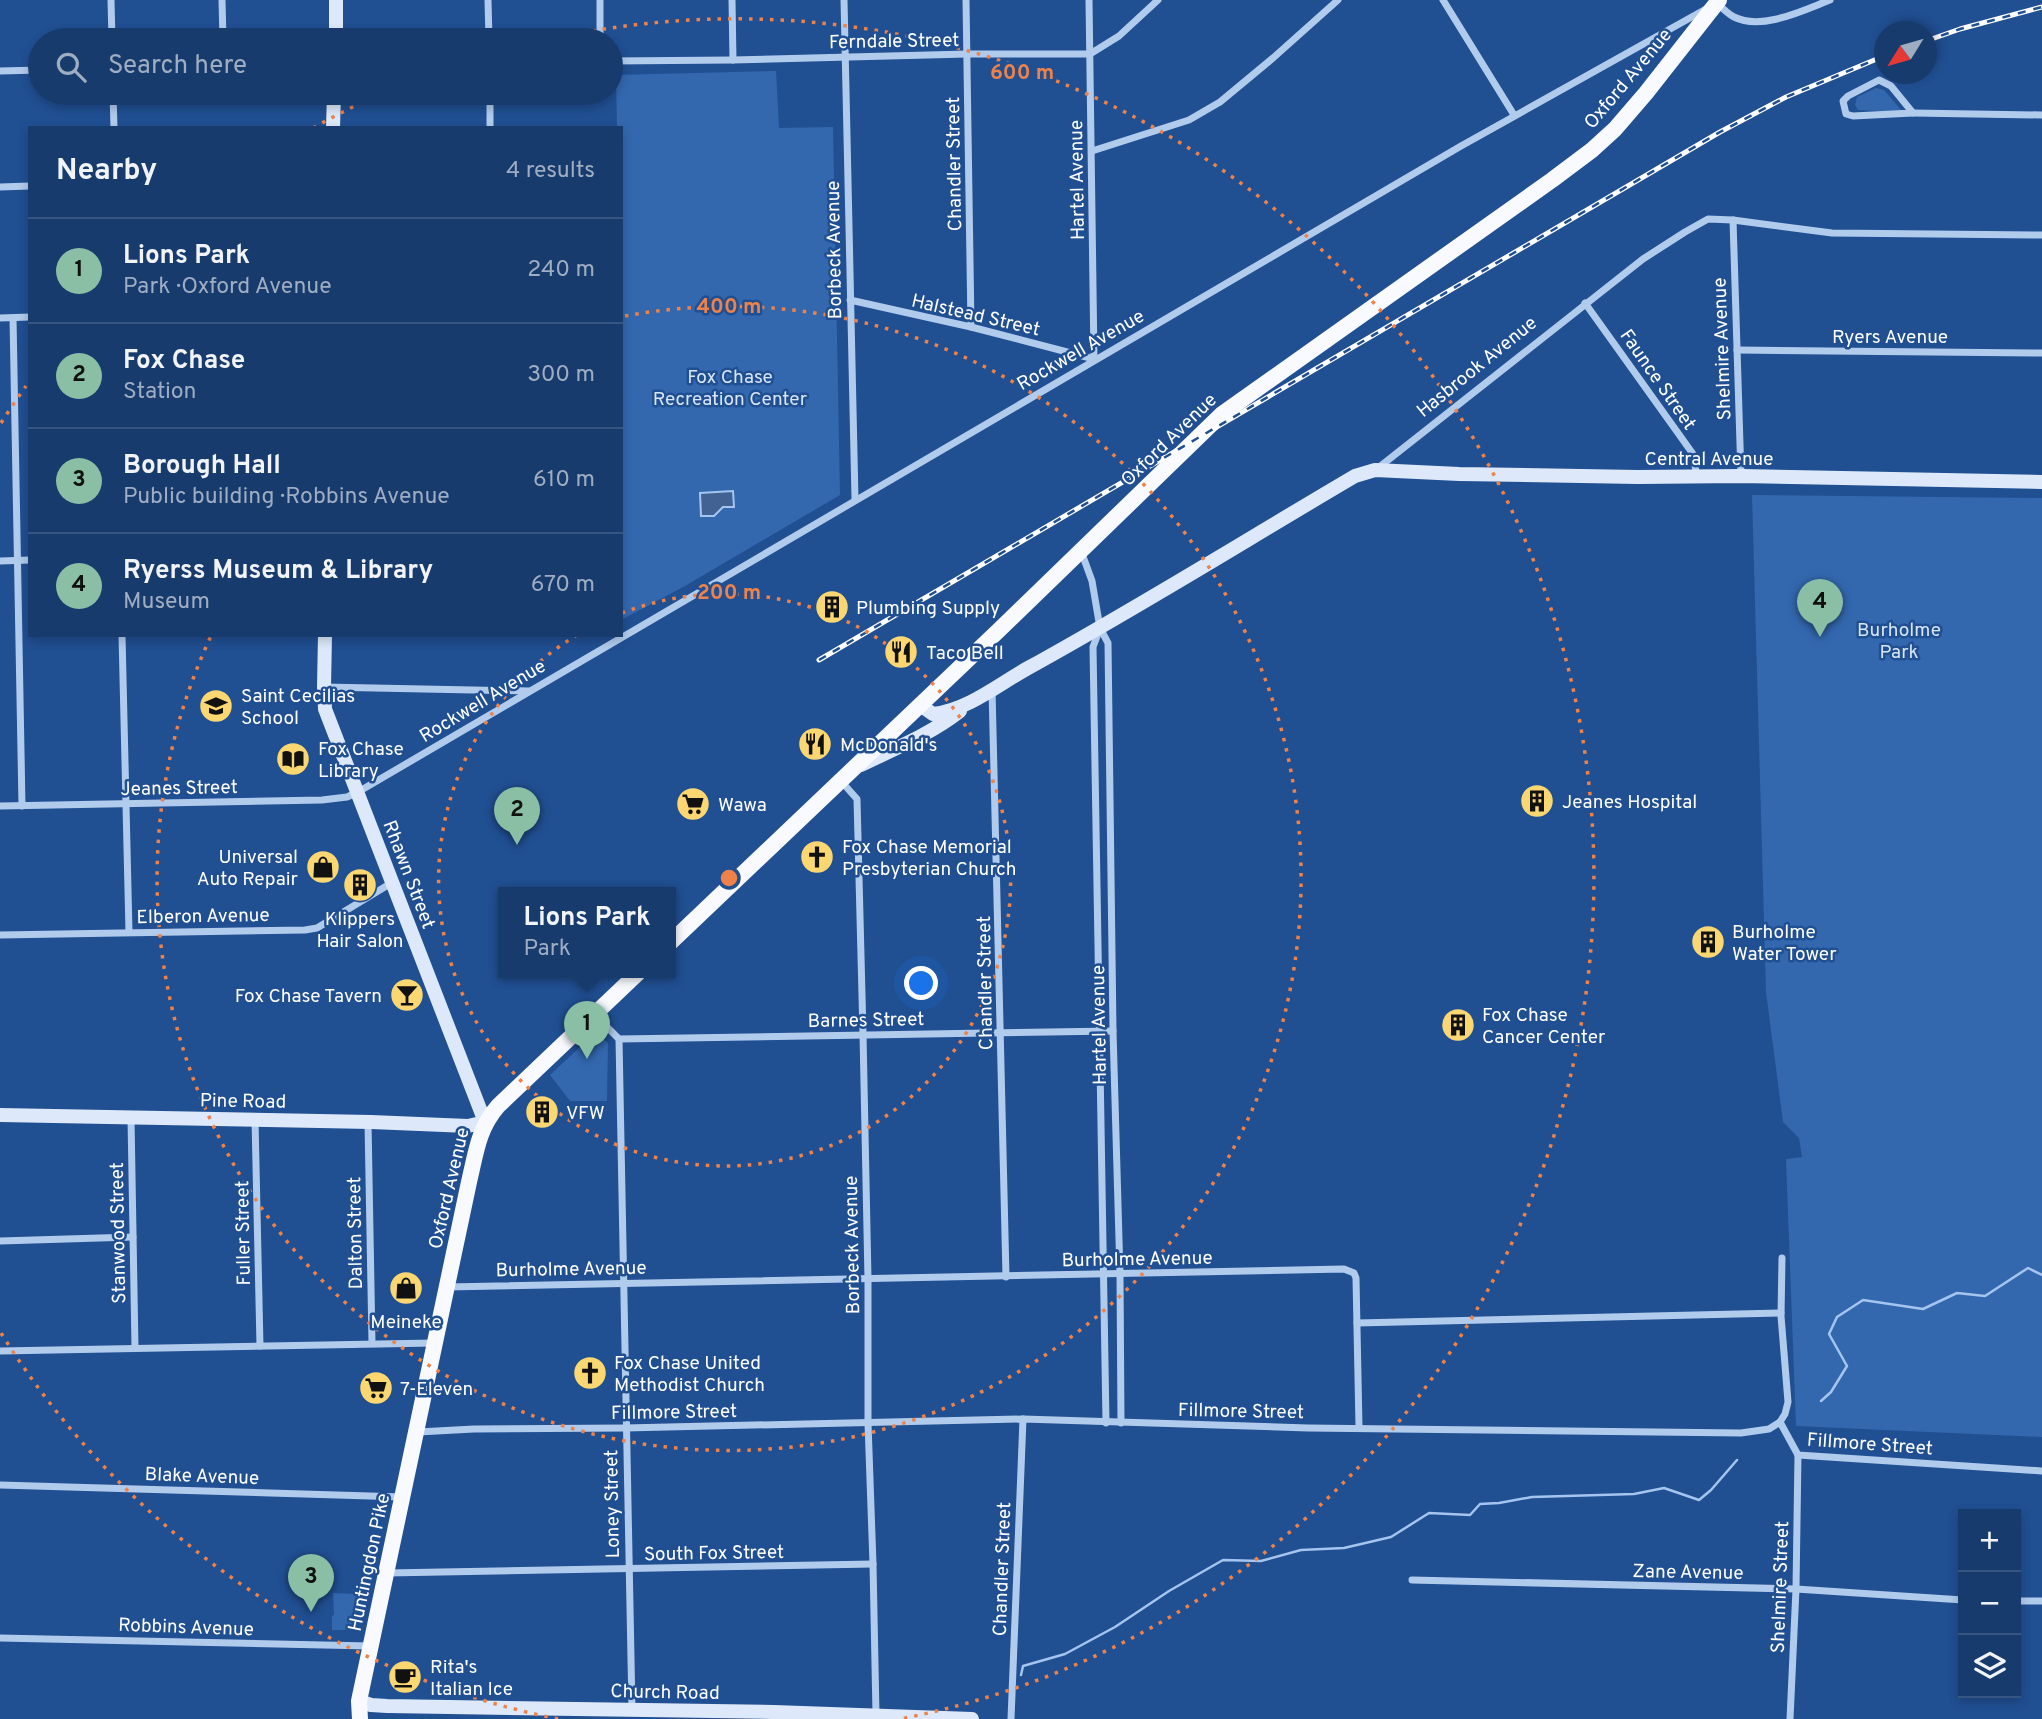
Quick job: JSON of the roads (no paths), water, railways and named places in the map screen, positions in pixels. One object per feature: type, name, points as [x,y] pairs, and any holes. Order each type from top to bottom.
[{"type":"main road","points":[[336,0],[336,28]]},
{"type":"main road","name":"Oxford Avenue","points":[[676,937],[1222,414],[1552,180],[1604,139],[1629,114],[1716,1]]},
{"type":"main road","points":[[333,126],[334,105]]},
{"type":"main road","name":"Central Avenue","points":[[1375,470],[1473,474],[2042,482]]},
{"type":"main road","name":"Hasbrook Avenue","points":[[853,768],[948,720],[973,700],[1100,628],[1355,476],[1375,470]]},
{"type":"main road","name":"Rhawn Street","points":[[325,637],[325,709],[485,1122]]},
{"type":"main road","name":"Hasbrook Avenue","points":[[920,705],[937,714],[973,700]]},
{"type":"main road","name":"Oxford Avenue","points":[[417,1432],[478,1140],[485,1122],[498,1106],[633,978]]},
{"type":"main road","name":"Pine Road","points":[[0,1115],[468,1126],[485,1122]]},
{"type":"main road","name":"Huntingdon Pike","points":[[350,1719],[359,1701],[417,1432]]},
{"type":"main road","name":"Huntingdon Pike","points":[[359,1701],[360,1719]]},
{"type":"main road","name":"Church Road","points":[[359,1701],[372,1705],[398,1706],[972,1719]]},
{"type":"street","points":[[111,0],[111,28]]},
{"type":"street","points":[[222,0],[223,28]]},
{"type":"street","points":[[488,0],[489,28]]},
{"type":"street","points":[[600,0],[600,28]]},
{"type":"street","points":[[732,0],[733,60]]},
{"type":"street","name":"Borbeck Avenue","points":[[844,0],[855,499]]},
{"type":"street","name":"Chandler Street","points":[[966,0],[971,327]]},
{"type":"street","name":"Hartel Avenue","points":[[1089,0],[1094,359]]},
{"type":"street","points":[[1090,54],[1119,36],[1158,0]]},
{"type":"street","points":[[1092,150],[1189,120],[1220,102],[1338,0]]},
{"type":"street","points":[[1443,0],[1514,115]]},
{"type":"street","points":[[1716,1],[1734,17],[1760,21],[1777,19],[1830,0]]},
{"type":"street","name":"Rockwell Avenue","points":[[623,636],[1514,115],[1716,1]]},
{"type":"street","name":"Ferndale Street","points":[[623,61],[1090,54]]},
{"type":"street","points":[[0,71],[28,70]]},
{"type":"street","points":[[1913,113],[1891,86],[1879,80],[1843,101],[1846,114],[1853,116],[1913,113],[2042,115]]},
{"type":"street","points":[[113,105],[114,126]]},
{"type":"street","points":[[490,105],[490,126]]},
{"type":"street","points":[[0,187],[28,186]]},
{"type":"street","name":"Hasbrook Avenue","points":[[1375,470],[1643,259],[1709,219],[1832,233],[2042,235]]},
{"type":"street","name":"Shelmire Avenue","points":[[1733,220],[1741,476]]},
{"type":"street","name":"Halstead Street","points":[[850,300],[971,327],[1094,359]]},
{"type":"street","name":"Faunce Street","points":[[1585,303],[1693,454],[1697,478]]},
{"type":"street","points":[[0,318],[28,317]]},
{"type":"street","points":[[13,318],[23,806]]},
{"type":"street","name":"Ryers Avenue","points":[[1737,350],[2042,353]]},
{"type":"street","name":"Hartel Avenue","points":[[1081,551],[1092,581],[1100,628],[1108,643],[1121,1423]]},
{"type":"street","points":[[0,561],[28,560]]},
{"type":"street","name":"Hartel Avenue","points":[[1100,628],[1093,647],[1106,1423]]},
{"type":"street","points":[[122,637],[129,932]]},
{"type":"street","points":[[607,637],[609,644]]},
{"type":"street","name":"Rockwell Avenue","points":[[358,792],[621,637]]},
{"type":"street","points":[[324,687],[529,691]]},
{"type":"street","name":"Chandler Street","points":[[992,689],[1006,1277]]},
{"type":"street","name":"Borbeck Avenue","points":[[840,780],[857,799],[876,1716]]},
{"type":"street","name":"Jeanes Street","points":[[0,806],[322,800],[347,797],[358,792]]},
{"type":"street","name":"Elberon Avenue","points":[[0,935],[305,930],[317,928],[393,882]]},
{"type":"street","points":[[594,1014],[618,1039]]},
{"type":"street","name":"Barnes Street","points":[[618,1039],[1113,1031]]},
{"type":"street","name":"Loney Street","points":[[618,1039],[632,1710]]},
{"type":"street","name":"Stanwood Street","points":[[131,1118],[135,1348]]},
{"type":"street","name":"Fuller Street","points":[[255,1120],[260,1346]]},
{"type":"street","name":"Dalton Street","points":[[368,1122],[372,1343]]},
{"type":"street","points":[[0,1241],[133,1237]]},
{"type":"street","points":[[1780,1422],[1788,1402],[1781,1313],[1782,1258]]},
{"type":"street","name":"Burholme Avenue","points":[[447,1287],[1344,1269],[1354,1273],[1356,1278],[1357,1323]]},
{"type":"street","points":[[1359,1427],[1357,1323],[1781,1313]]},
{"type":"street","points":[[0,1351],[435,1343]]},
{"type":"street","name":"Chandler Street","points":[[1011,1719],[1023,1419]]},
{"type":"street","name":"Fillmore Street","points":[[417,1432],[1023,1419],[1307,1428],[1741,1433],[1769,1429],[1780,1422],[1798,1455],[2042,1471]]},
{"type":"street","name":"Shelmire Street","points":[[1790,1719],[1798,1455]]},
{"type":"street","name":"Blake Avenue","points":[[0,1485],[404,1497]]},
{"type":"street","name":"South Fox Street","points":[[387,1573],[873,1564]]},
{"type":"street","name":"Zane Avenue","points":[[1412,1580],[1796,1590],[1958,1600]]},
{"type":"street","points":[[2021,1601],[2042,1601]]},
{"type":"street","name":"Robbins Avenue","points":[[0,1638],[371,1646]]},
{"type":"waterway","points":[[1821,1401],[1831,1392],[1847,1366],[1829,1334],[1837,1317],[1863,1300],[1923,1309],[1957,1293],[1985,1296],[2028,1268],[2042,1275]]},
{"type":"waterway","points":[[1021,1675],[1023,1666],[1065,1654],[1115,1627],[1169,1591],[1223,1560],[1261,1561],[1301,1550],[1344,1548],[1391,1537],[1429,1513],[1470,1515],[1480,1504],[1532,1497],[1634,1494],[1664,1488],[1699,1500],[1737,1460]]},
{"type":"railway","points":[[1937,37],[2042,7]]},
{"type":"railway","points":[[819,660],[1720,132],[1786,97],[1874,60]]},
{"type":"place","name":"Plumbing Supply","points":[[832,607]]},
{"type":"place","name":"Ryerss Museum & Library","points":[[1820,637]]},
{"type":"place","name":"Taco Bell","points":[[901,652]]},
{"type":"place","name":"Saint Cecilias School","points":[[216,706]]},
{"type":"place","name":"McDonald's","points":[[815,744]]},
{"type":"place","name":"Fox Chase Library","points":[[293,759]]},
{"type":"place","name":"Jeanes Hospital","points":[[1537,801]]},
{"type":"place","name":"Wawa","points":[[693,804]]},
{"type":"place","name":"Fox Chase","points":[[517,845]]},
{"type":"place","name":"Fox Chase Memorial Presbyterian Church","points":[[817,857]]},
{"type":"place","name":"Universal Auto Repair","points":[[323,867]]},
{"type":"place","name":"Klippers Hair Salon","points":[[360,885]]},
{"type":"place","name":"Burholme Water Tower","points":[[1708,942]]},
{"type":"place","name":"Fox Chase Tavern","points":[[407,995]]},
{"type":"place","name":"Fox Chase Cancer Center","points":[[1458,1025]]},
{"type":"place","name":"Lions Park","points":[[587,1059]]},
{"type":"place","name":"VFW","points":[[542,1112]]},
{"type":"place","name":"Meineke","points":[[406,1288]]},
{"type":"place","name":"Fox Chase United Methodist Church","points":[[590,1373]]},
{"type":"place","name":"7-Eleven","points":[[376,1388]]},
{"type":"place","name":"Borough Hall","points":[[311,1612]]},
{"type":"place","name":"Rita's Italian Ice","points":[[405,1677]]},
{"type":"park label","name":"Fox Chase Recreation Center","points":[[730,387]]},
{"type":"park label","name":"Burholme Park","points":[[1899,640]]}]
